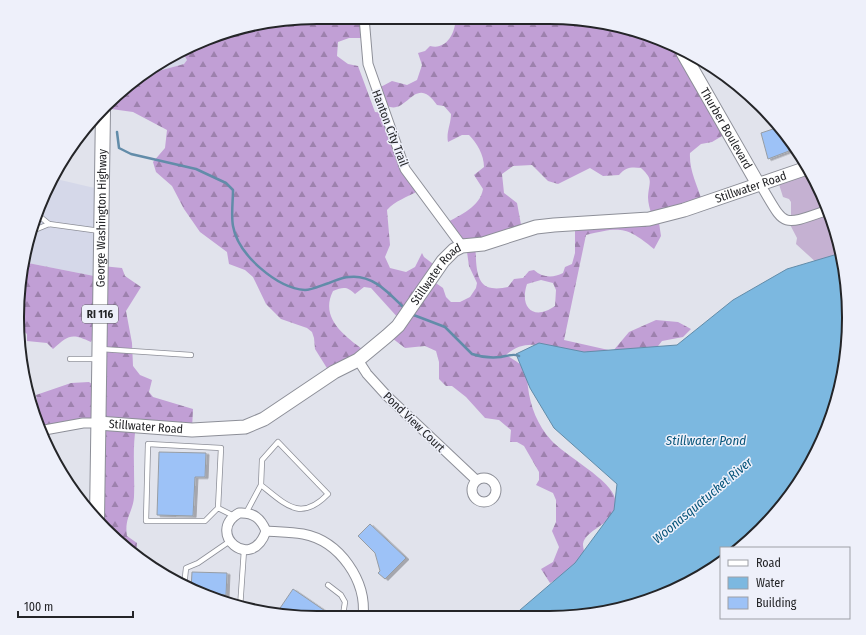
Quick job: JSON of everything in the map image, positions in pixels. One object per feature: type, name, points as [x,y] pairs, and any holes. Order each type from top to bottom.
[{"type":"main road","name":"George Washington Highway","points":[[97,511],[103,118]]},
{"type":"street","name":"Hanton City Trail","points":[[365,24],[368,64],[405,169],[462,246]]},
{"type":"street","name":"Thurber Boulevard","points":[[686,58],[759,184]]},
{"type":"street","name":"Stillwater Road","points":[[98,423],[192,430],[245,427],[264,419],[334,372],[358,360],[387,336],[398,326],[443,261],[454,250],[462,246],[483,244],[536,227],[649,219],[691,208],[802,170]]},
{"type":"street","points":[[759,184],[778,214],[785,221],[792,222],[822,212]]},
{"type":"street","name":"Pond View Court","points":[[358,360],[367,374],[387,396],[475,480]]},
{"type":"street","points":[[46,430],[83,423],[98,423]]},
{"type":"street","points":[[246,513],[260,519],[266,532],[254,548],[244,550],[234,546],[230,541],[227,529],[234,516],[246,513]]},
{"type":"street","points":[[266,532],[304,534],[325,543],[337,552],[346,562],[358,581],[364,604],[363,611]]},
{"type":"lane","points":[[42,218],[49,224]]},
{"type":"lane","points":[[38,228],[49,224],[101,231]]},
{"type":"lane","points":[[70,359],[99,354],[191,355]]},
{"type":"lane","points":[[246,513],[261,485],[262,460],[278,442],[328,494],[320,502],[308,509],[293,508],[261,485]]},
{"type":"lane","points":[[148,444],[221,448],[218,508],[205,521],[146,521],[148,444]]},
{"type":"lane","points":[[218,508],[234,516]]},
{"type":"lane","points":[[185,579],[186,568],[198,563],[230,541]]},
{"type":"lane","points":[[241,601],[244,550]]},
{"type":"lane","points":[[328,586],[341,595],[345,602],[344,611]]},
{"type":"shaded area","points":[[185,56],[187,60],[184,64],[157,71]]},
{"type":"shaded area","points":[[802,169],[820,205],[832,242],[836,262],[818,264],[796,244],[797,238],[784,213],[791,219],[791,202],[789,199],[783,197],[777,178]]},
{"type":"shaded area","points":[[58,180],[103,190],[94,276],[29,263],[34,242],[46,205]]},
{"type":"green space","points":[[365,24],[364,38],[349,38],[338,42],[337,56],[348,64],[358,66],[375,112],[384,113],[418,191],[397,202],[387,210],[390,245],[385,257],[390,268],[406,272],[415,267],[422,253],[424,257],[437,267],[430,279],[443,288],[446,297],[451,302],[460,302],[470,297],[476,288],[477,283],[469,266],[466,245],[446,223],[469,210],[478,201],[483,189],[474,175],[484,167],[481,154],[477,145],[469,135],[462,135],[448,142],[451,114],[444,106],[437,105],[430,96],[423,93],[418,93],[396,107],[390,107],[379,101],[375,90],[392,81],[407,85],[417,80],[422,65],[418,53],[425,51],[430,46],[441,46],[445,43],[452,34],[455,24],[548,24],[587,27],[624,34],[661,46],[685,58],[727,133],[712,142],[701,144],[690,153],[692,171],[702,201],[658,216],[661,236],[654,249],[636,236],[622,230],[586,235],[564,340],[613,351],[629,332],[656,320],[678,322],[691,329],[683,337],[662,341],[651,355],[606,363],[536,345],[520,347],[506,355],[521,365],[527,372],[529,394],[533,408],[546,434],[557,446],[606,484],[615,499],[615,508],[612,515],[585,538],[583,544],[586,559],[580,566],[550,583],[541,569],[553,562],[559,547],[552,531],[556,522],[556,500],[553,493],[536,485],[539,480],[539,472],[524,446],[517,442],[510,442],[511,430],[499,420],[485,418],[466,397],[452,386],[446,386],[439,379],[439,362],[436,351],[425,346],[405,348],[388,335],[400,320],[371,288],[364,287],[355,294],[345,288],[333,291],[329,310],[332,319],[350,340],[366,352],[330,373],[315,349],[312,332],[307,328],[281,319],[266,304],[253,277],[245,270],[229,264],[227,252],[200,232],[184,209],[172,186],[156,172],[153,162],[165,148],[167,130],[133,112],[111,109],[154,73],[184,64],[187,60],[185,56],[205,46],[260,30],[298,25]],"holes":[[[532,165],[548,181],[558,184],[590,168],[603,176],[619,175],[624,170],[629,168],[641,168],[648,175],[650,181],[648,199],[652,216],[575,223],[575,253],[572,264],[565,267],[563,273],[556,276],[544,276],[534,270],[529,271],[523,278],[514,279],[508,287],[492,288],[486,286],[479,277],[477,270],[475,244],[522,230],[517,203],[504,193],[502,174],[513,166]],[[541,280],[553,283],[556,290],[555,306],[541,312],[530,310],[525,300],[527,284]]]},
{"type":"green space","points":[[29,263],[94,276],[102,266],[122,268],[125,276],[141,287],[126,311],[132,343],[133,366],[140,375],[152,380],[149,392],[153,397],[193,409],[192,429],[136,426],[134,453],[134,497],[126,530],[127,536],[137,543],[137,548],[110,525],[95,508],[96,508],[99,424],[47,432],[36,395],[71,383],[89,382],[100,390],[100,322],[91,342],[79,337],[70,337],[53,349],[47,343],[27,341],[27,334],[25,332],[24,318]]},
{"type":"water","name":"Stillwater Pond","points":[[835,255],[839,279],[842,318],[839,356],[832,393],[820,430],[793,481],[769,511],[742,538],[731,547],[720,547],[720,556],[712,562],[678,581],[643,595],[606,605],[568,610],[519,611],[575,563],[614,510],[617,484],[554,428],[530,388],[516,354],[539,343],[584,352],[677,345],[733,300],[787,269]]},
{"type":"building","points":[[773,129],[789,151],[768,159],[761,133]]},
{"type":"building","points":[[159,452],[206,453],[205,477],[195,477],[193,516],[157,515]]},
{"type":"building","points":[[370,524],[406,558],[385,579],[378,573],[380,571],[375,553],[358,536]]},
{"type":"building","points":[[192,572],[227,573],[226,595],[205,589],[191,583]]},
{"type":"building","points":[[293,589],[325,611],[298,610],[280,608]]},
{"type":"waterway","points":[[117,132],[119,148],[131,154],[196,169],[226,183],[233,190],[232,222],[236,237],[242,248],[260,268],[271,277],[294,288],[305,290],[344,278],[365,278],[379,285],[403,307]]},
{"type":"waterway","points":[[411,314],[445,327],[472,354],[490,357],[513,355],[519,356]]},
{"type":"water label","name":"Woonasquatucket River","points":[[702,500]]}]
